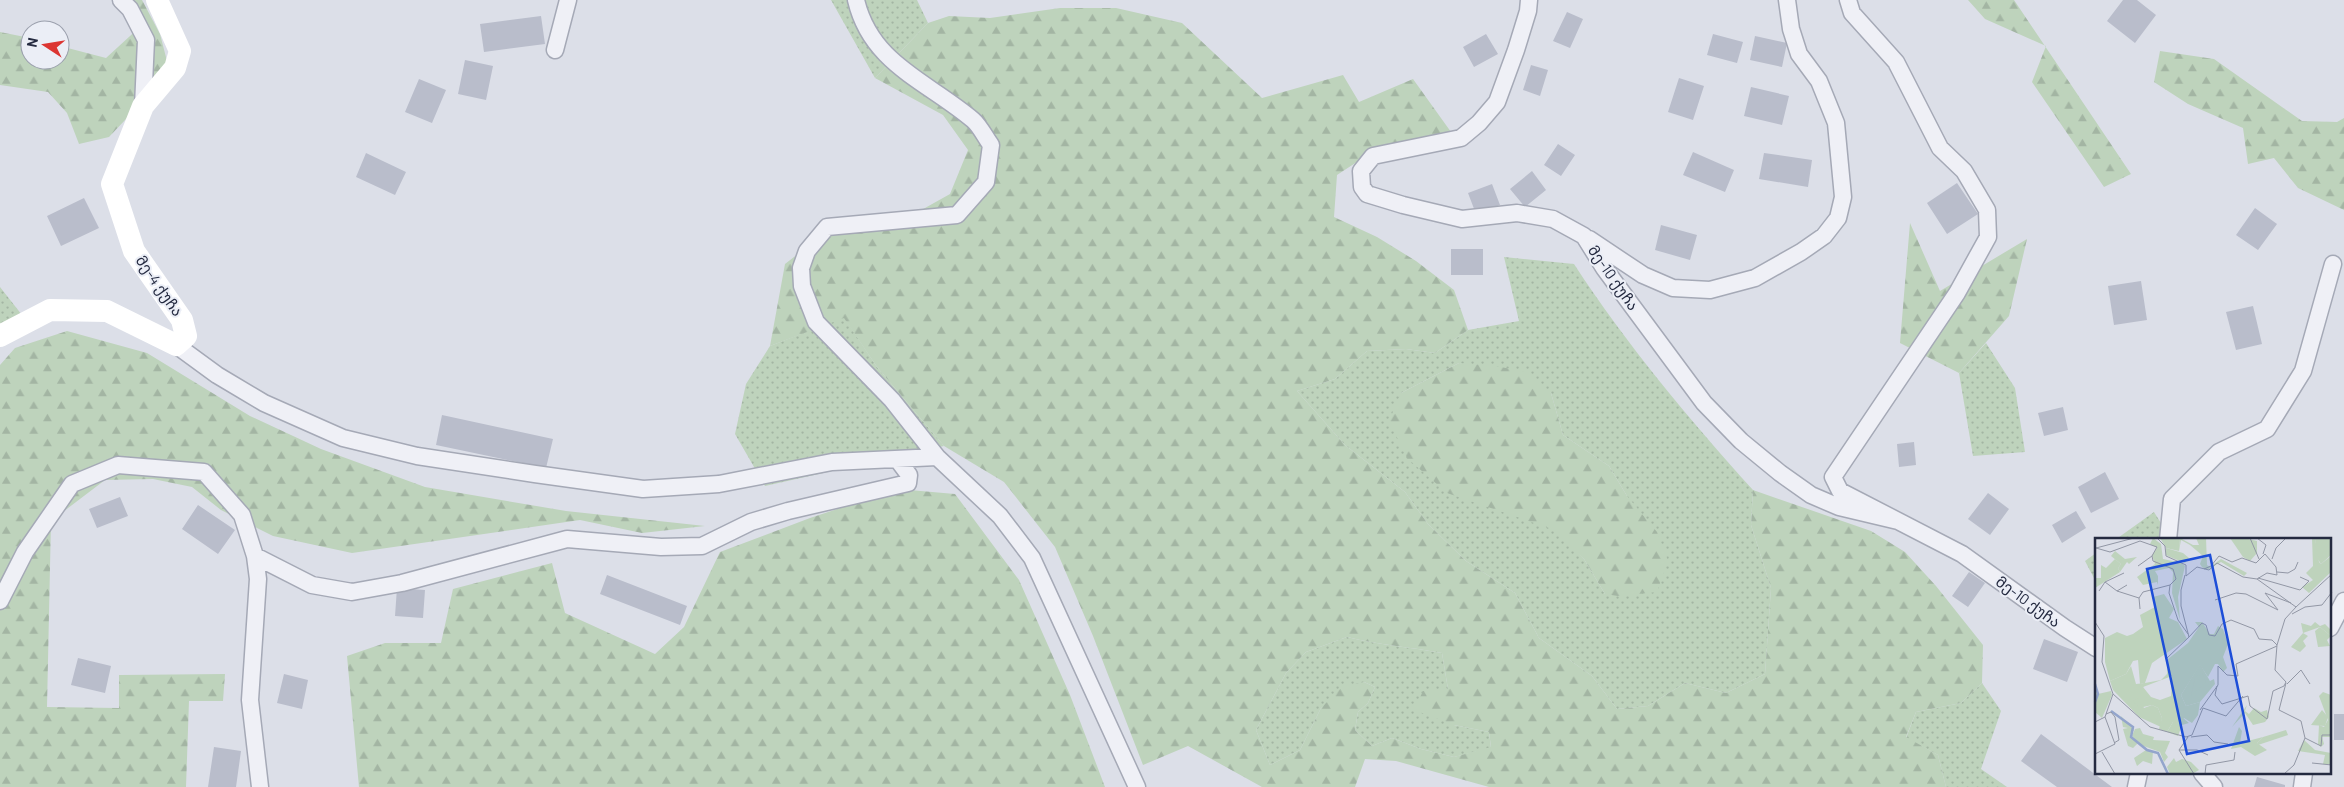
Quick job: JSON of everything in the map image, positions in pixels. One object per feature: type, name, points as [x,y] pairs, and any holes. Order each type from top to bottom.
[{"type":"street","points":[[121,0],[130,8],[146,40],[143,106]]},
{"type":"street","name":"მე-4 ქუჩა","points":[[0,336],[50,310],[107,311],[176,345],[186,336],[182,320],[134,250],[112,184],[143,106],[175,68],[180,51],[157,0]]},
{"type":"street","points":[[554,50],[568,0]]},
{"type":"street","points":[[856,0],[860,19],[887,58],[974,121],[990,145],[986,182],[957,215],[827,227],[807,251],[802,268],[802,286],[816,322],[892,400],[937,457],[1000,516],[1032,558],[1137,787]]},
{"type":"street","name":"მე-10 ქუჩა","points":[[1529,0],[1528,11],[1516,50],[1497,102],[1479,123],[1461,138],[1373,156],[1361,171],[1362,187],[1367,194],[1462,219],[1517,213],[1552,219],[1584,236],[1604,268],[1704,402],[1741,441],[1780,473],[1811,495],[1839,507],[1898,521],[1962,554],[2095,647]]},
{"type":"street","points":[[1584,236],[1643,275],[1673,288],[1710,290],[1755,278],[1801,252],[1824,236],[1838,218],[1843,197],[1836,123],[1819,81],[1799,54],[1791,29],[1787,0]]},
{"type":"street","points":[[1848,0],[1852,13],[1896,62],[1940,148],[1964,171],[1987,210],[1988,237],[1957,293],[1833,476],[1840,491],[1898,521]]},
{"type":"street","points":[[2168,538],[2172,499],[2218,452],[2267,429],[2303,372],[2332,264]]},
{"type":"street","points":[[176,345],[217,375],[264,403],[343,438],[417,456],[643,489],[719,484],[832,462],[937,457]]},
{"type":"street","points":[[255,556],[312,585],[352,592],[402,584],[567,539],[661,547],[702,546],[750,522],[788,511],[908,483],[909,474],[897,459]]},
{"type":"street","points":[[0,601],[25,552],[72,484],[118,465],[204,472],[242,515],[255,556],[258,579],[250,700],[260,787]]},
{"type":"street","points":[[2332,624],[2344,601]]},
{"type":"street","points":[[2136,787],[2140,774]]},
{"type":"street","points":[[2203,774],[2214,787]]},
{"type":"street","points":[[2302,787],[2304,774]]},
{"type":"green space","points":[[117,0],[142,0],[160,34],[168,65],[126,119],[109,137],[79,144],[67,113],[48,92],[0,85],[0,32],[20,36],[20,70],[70,70],[70,49],[106,58],[142,25]]},
{"type":"green space","points":[[831,0],[917,0],[928,23],[875,78]]},
{"type":"green space","points":[[1968,0],[2014,0],[2044,45],[1985,19]]},
{"type":"green space","points":[[1060,8],[1116,8],[1182,23],[1262,98],[1343,75],[1359,102],[1413,79],[1451,132],[1363,158],[1337,175],[1334,217],[1377,237],[1416,261],[1454,290],[1468,330],[1435,353],[1406,349],[1367,351],[1335,379],[1297,391],[1345,445],[1405,492],[1428,524],[1466,561],[1515,593],[1539,638],[1592,676],[1617,709],[1648,706],[1685,683],[1726,693],[1765,674],[1771,588],[1751,525],[1753,490],[1871,531],[1905,552],[1936,586],[1983,645],[1982,683],[1961,703],[1916,712],[1906,737],[1938,755],[1946,787],[1489,787],[1396,761],[1365,759],[1355,787],[1262,787],[1188,746],[1143,765],[1093,636],[1055,547],[1004,482],[944,446],[877,367],[844,318],[770,346],[785,264],[835,225],[900,222],[950,194],[968,150],[943,115],[875,78],[928,23],[949,16],[990,18]],"holes":[[[1347,637],[1442,653],[1448,689],[1423,691],[1414,710],[1454,725],[1489,732],[1491,747],[1454,757],[1421,749],[1392,738],[1372,746],[1355,730],[1358,712],[1368,703],[1375,687],[1364,682],[1342,687],[1321,708],[1300,750],[1270,765],[1256,730],[1286,673],[1306,652]]]},
{"type":"green space","points":[[2046,47],[2131,174],[2104,187],[2032,82]]},
{"type":"green space","points":[[2160,51],[2214,59],[2302,121],[2337,122],[2344,118],[2344,210],[2298,188],[2274,158],[2248,164],[2243,128],[2188,104],[2154,82]]},
{"type":"green space","points":[[1910,223],[1940,291],[2027,239],[2009,316],[1959,373],[1900,343]]},
{"type":"green space","points":[[1504,257],[1574,264],[1615,323],[1659,380],[1753,490],[1751,525],[1771,588],[1765,674],[1726,693],[1685,683],[1648,706],[1617,709],[1592,676],[1539,638],[1515,593],[1466,561],[1428,524],[1405,492],[1345,445],[1297,391],[1335,379],[1367,351],[1406,349],[1435,353],[1468,330],[1519,321]],"holes":[[[1459,363],[1551,393],[1563,435],[1609,466],[1627,496],[1605,594],[1584,559],[1574,548],[1401,393]]]},
{"type":"green space","points":[[0,287],[22,315],[0,324]]},
{"type":"green space","points":[[844,317],[877,367],[944,446],[765,486],[735,434],[746,384],[770,346]]},
{"type":"green space","points":[[67,331],[147,353],[250,416],[321,449],[425,487],[566,511],[705,526],[642,533],[580,520],[352,553],[273,536],[221,510],[192,487],[153,479],[105,480],[51,521],[47,707],[119,708],[119,675],[225,674],[223,701],[189,701],[186,787],[0,787],[0,365],[15,348]]},
{"type":"green space","points":[[1986,343],[2015,388],[2025,452],[1973,456],[1959,373]]},
{"type":"green space","points":[[1459,363],[1495,366],[1527,372],[1551,393],[1563,435],[1609,466],[1627,496],[1657,532],[1668,561],[1657,592],[1618,596],[1605,594],[1584,559],[1552,529],[1447,493],[1407,458],[1389,421],[1401,393]]},
{"type":"green space","points":[[898,489],[955,494],[1019,580],[1070,695],[1105,787],[359,787],[347,656],[385,643],[441,643],[453,589],[552,563],[565,613],[655,654],[684,627],[720,552],[810,518]]},
{"type":"green space","points":[[2154,512],[2170,538],[2118,538]]},
{"type":"green space","points":[[2095,554],[2095,580],[2085,561]]},
{"type":"green space","points":[[1347,637],[1442,653],[1454,725],[1489,732],[1491,748],[1454,757],[1421,749],[1392,738],[1372,746],[1355,730],[1358,712],[1368,703],[1375,687],[1364,682],[1321,708],[1300,750],[1270,765],[1256,730],[1286,673],[1306,652]]},
{"type":"green space","points":[[1982,683],[2001,711],[1981,769],[2007,787],[1946,787],[1938,755],[1906,738],[1916,712],[1961,703]]},
{"type":"building","points":[[2123,0],[2137,0],[2156,15],[2135,43],[2107,21]]},
{"type":"building","points":[[1567,12],[1583,19],[1570,48],[1553,41]]},
{"type":"building","points":[[541,16],[545,44],[484,52],[480,24]]},
{"type":"building","points":[[1486,34],[1498,54],[1474,67],[1463,47]]},
{"type":"building","points":[[1713,34],[1743,42],[1737,63],[1707,55]]},
{"type":"building","points":[[1755,36],[1787,43],[1782,67],[1750,60]]},
{"type":"building","points":[[465,60],[493,66],[486,100],[458,94]]},
{"type":"building","points":[[1531,65],[1548,70],[1540,96],[1523,90]]},
{"type":"building","points":[[1679,78],[1704,86],[1693,120],[1668,112]]},
{"type":"building","points":[[419,79],[446,90],[432,123],[405,112]]},
{"type":"building","points":[[1751,87],[1789,96],[1782,125],[1744,116]]},
{"type":"building","points":[[1558,144],[1575,155],[1561,176],[1544,165]]},
{"type":"building","points":[[1693,152],[1734,170],[1725,192],[1683,175]]},
{"type":"building","points":[[366,153],[406,172],[395,195],[356,177]]},
{"type":"building","points":[[1764,153],[1812,160],[1808,187],[1759,179]]},
{"type":"building","points":[[1532,171],[1546,190],[1525,207],[1510,189]]},
{"type":"building","points":[[1957,183],[1978,214],[1947,234],[1927,203]]},
{"type":"building","points":[[1492,184],[1500,205],[1476,214],[1468,193]]},
{"type":"building","points":[[84,198],[99,228],[61,246],[47,216]]},
{"type":"building","points":[[2255,208],[2277,224],[2258,250],[2236,235]]},
{"type":"building","points":[[1661,225],[1697,235],[1690,260],[1655,250]]},
{"type":"building","points":[[1451,249],[1483,249],[1483,275],[1451,275]]},
{"type":"building","points":[[2141,281],[2147,320],[2114,325],[2108,286]]},
{"type":"building","points":[[2253,306],[2262,344],[2236,350],[2226,312]]},
{"type":"building","points":[[2063,407],[2068,430],[2044,436],[2038,413]]},
{"type":"building","points":[[442,415],[553,439],[546,468],[436,445]]},
{"type":"building","points":[[1914,442],[1916,465],[1899,467],[1897,444]]},
{"type":"building","points":[[2105,472],[2119,499],[2091,513],[2078,487]]},
{"type":"building","points":[[1988,493],[2009,509],[1990,535],[1968,519]]},
{"type":"building","points":[[120,497],[128,516],[97,528],[89,509]]},
{"type":"building","points":[[198,505],[235,530],[218,554],[182,529]]},
{"type":"building","points":[[2076,511],[2086,528],[2062,543],[2052,525]]},
{"type":"building","points":[[1969,572],[1985,583],[1968,607],[1952,596]]},
{"type":"building","points":[[607,575],[687,606],[680,625],[600,594]]},
{"type":"building","points":[[397,588],[425,590],[423,618],[395,616]]},
{"type":"building","points":[[2044,639],[2078,652],[2067,682],[2033,669]]},
{"type":"building","points":[[78,658],[111,666],[105,693],[71,685]]},
{"type":"building","points":[[284,674],[308,680],[302,709],[277,703]]},
{"type":"building","points":[[2334,714],[2344,714],[2344,740],[2334,740]]},
{"type":"building","points":[[2041,734],[2112,787],[2057,787],[2021,761]]},
{"type":"building","points":[[214,747],[241,751],[236,787],[208,787]]},
{"type":"building","points":[[2257,777],[2285,785],[2285,787],[2254,787]]}]
